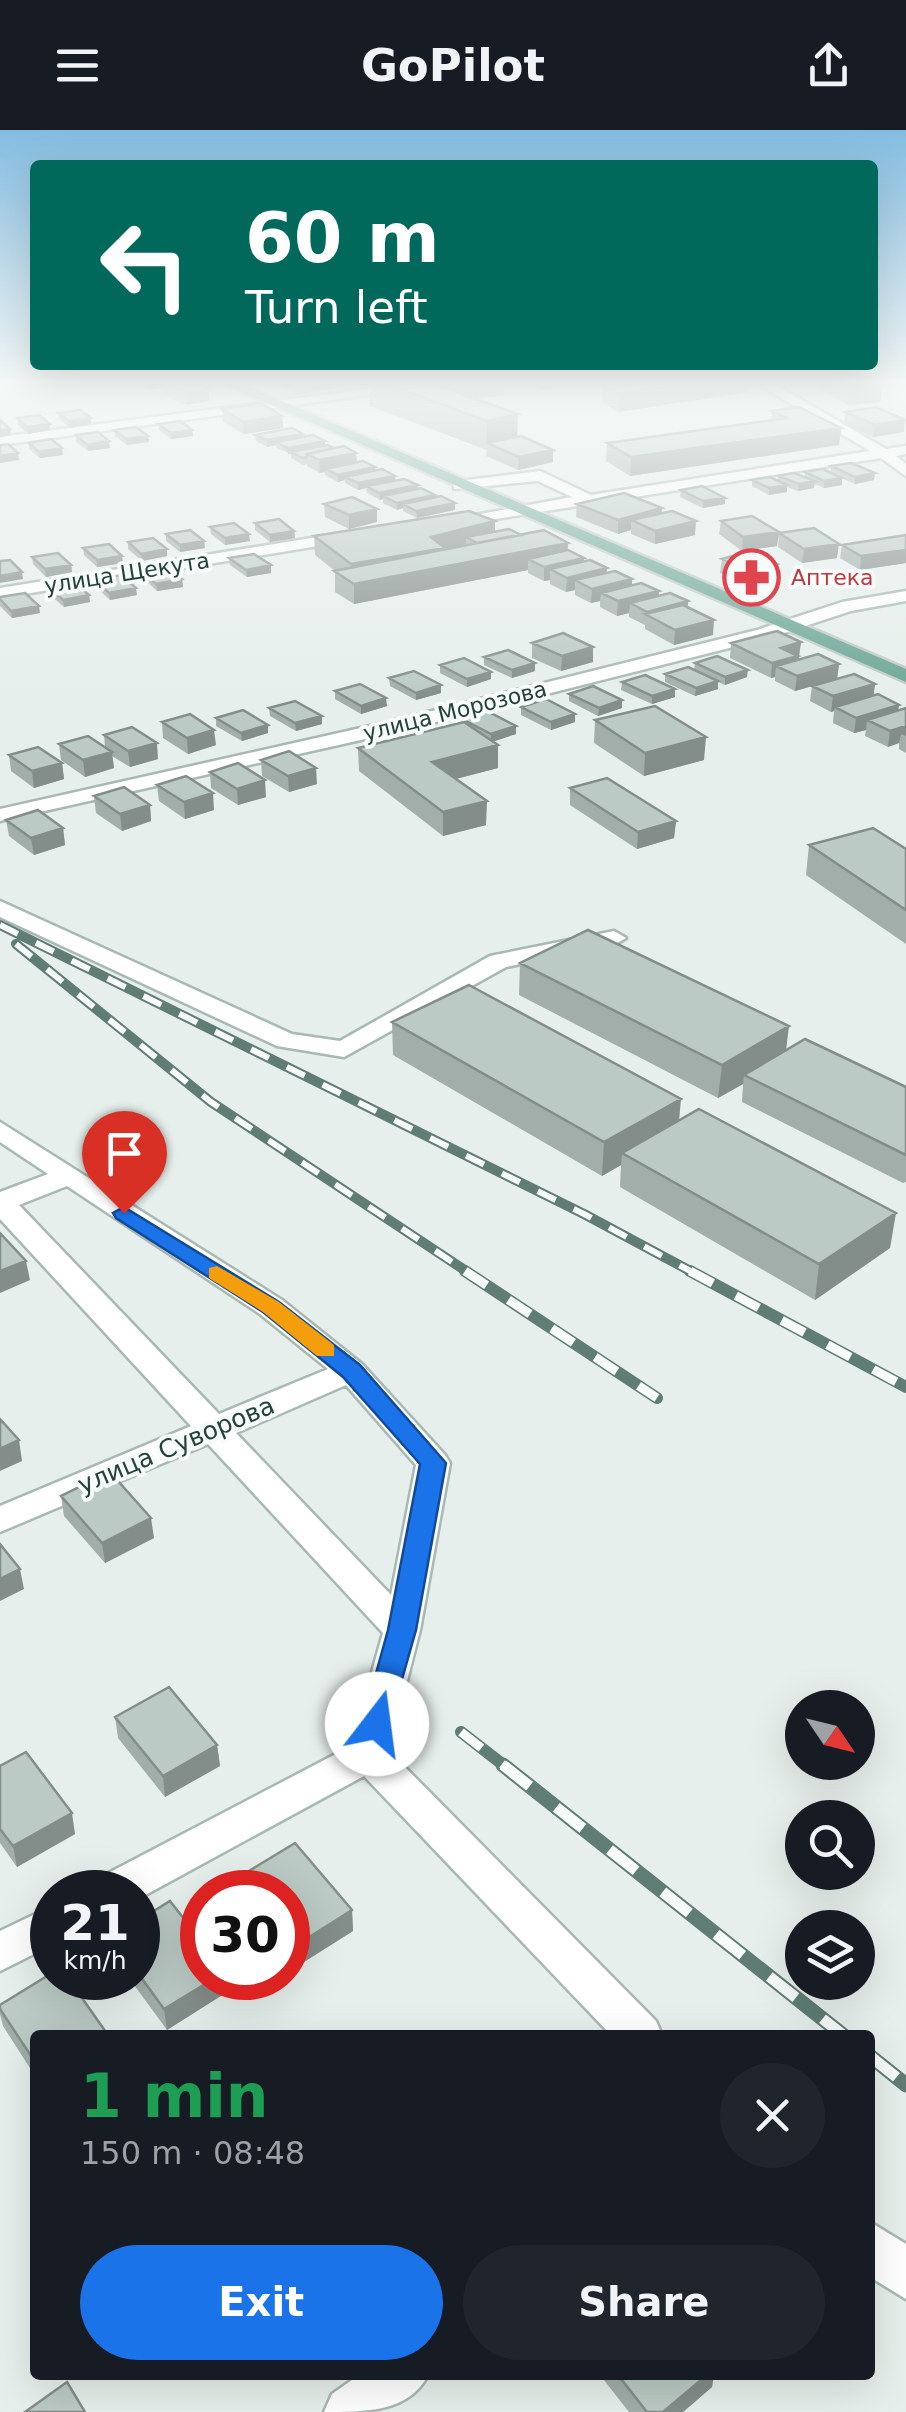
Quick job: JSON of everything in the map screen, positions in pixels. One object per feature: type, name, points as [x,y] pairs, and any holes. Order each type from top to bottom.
[{"type":"main road","points":[[468,489],[906,676]]},
{"type":"street","points":[[568,489],[588,499]]},
{"type":"street","points":[[422,525],[649,489]]},
{"type":"street","name":"улица Щекута","points":[[0,593],[364,534]]},
{"type":"street","name":"улица Морозова","points":[[0,815],[410,722],[790,625],[848,606],[906,596]]},
{"type":"street","points":[[0,908],[286,1041],[344,1049],[499,961],[614,938]]},
{"type":"street","points":[[0,1130],[271,1307],[351,1371],[434,1463],[402,1630],[368,1755],[153,1870]]},
{"type":"street","points":[[67,1176],[0,1202],[402,1630]]},
{"type":"street","name":"улица Суворова","points":[[0,1520],[351,1371]]},
{"type":"street","points":[[368,1755],[635,2030]]},
{"type":"street","points":[[0,1952],[30,1936]]},
{"type":"street","points":[[875,2250],[906,2275]]},
{"type":"street","points":[[350,2412],[396,2380]]},
{"type":"building","points":[[414,489],[435,495],[397,503],[383,496]]},
{"type":"building","points":[[709,489],[725,498],[703,501],[681,490]]},
{"type":"building","points":[[624,493],[662,508],[618,520],[577,504]]},
{"type":"building","points":[[441,496],[455,503],[416,511],[403,504]]},
{"type":"building","points":[[352,497],[377,509],[349,515],[324,504]]},
{"type":"building","points":[[469,511],[495,521],[431,537],[445,548],[351,564],[314,536]]},
{"type":"building","points":[[672,511],[696,521],[655,531],[631,520]]},
{"type":"building","points":[[752,516],[779,532],[743,537],[721,521]]},
{"type":"building","points":[[279,519],[294,531],[270,535],[255,523]]},
{"type":"building","points":[[234,523],[249,534],[225,538],[210,527]]},
{"type":"building","points":[[814,528],[839,544],[804,549],[779,533]]},
{"type":"building","points":[[509,529],[521,535],[477,543],[466,537]]},
{"type":"building","points":[[190,530],[204,541],[180,545],[166,534]]},
{"type":"building","points":[[544,530],[568,543],[354,584],[334,571]]},
{"type":"building","points":[[906,535],[906,550],[861,556],[842,545]]},
{"type":"building","points":[[153,538],[167,549],[141,554],[128,542]]},
{"type":"building","points":[[109,544],[122,556],[97,560],[83,548]]},
{"type":"building","points":[[568,550],[584,558],[544,567],[528,559]]},
{"type":"building","points":[[746,552],[777,564],[753,571],[722,559]]},
{"type":"building","points":[[58,553],[71,565],[45,569],[32,557]]},
{"type":"building","points":[[254,554],[271,565],[246,570],[229,558]]},
{"type":"building","points":[[10,560],[22,572],[0,576],[0,561]]},
{"type":"building","points":[[590,560],[607,568],[567,578],[550,569]]},
{"type":"building","points":[[168,567],[182,579],[156,584],[142,571]]},
{"type":"building","points":[[615,571],[632,579],[592,589],[575,580]]},
{"type":"building","points":[[121,575],[136,588],[109,593],[95,580]]},
{"type":"building","points":[[74,582],[89,595],[63,600],[48,587]]},
{"type":"building","points":[[641,583],[659,591],[618,601],[601,593]]},
{"type":"building","points":[[25,593],[39,606],[11,611],[0,599],[0,597]]},
{"type":"building","points":[[670,593],[688,601],[647,612],[630,603]]},
{"type":"building","points":[[683,605],[714,620],[675,630],[645,614]]},
{"type":"building","points":[[777,631],[801,642],[781,648],[798,656],[772,663],[731,643]]},
{"type":"building","points":[[563,633],[593,647],[562,656],[532,643]]},
{"type":"building","points":[[508,650],[535,663],[512,670],[484,657]]},
{"type":"building","points":[[818,654],[839,664],[797,676],[776,666]]},
{"type":"building","points":[[717,656],[748,670],[725,677],[695,663]]},
{"type":"building","points":[[464,658],[491,672],[467,679],[440,665]]},
{"type":"building","points":[[688,667],[718,681],[696,688],[665,674]]},
{"type":"building","points":[[414,671],[441,685],[416,693],[389,678]]},
{"type":"building","points":[[854,674],[875,684],[833,696],[812,686]]},
{"type":"building","points":[[645,675],[675,689],[652,696],[622,682]]},
{"type":"building","points":[[360,684],[386,698],[361,706],[335,691]]},
{"type":"building","points":[[593,686],[622,700],[599,708],[569,694]]},
{"type":"building","points":[[878,694],[899,705],[856,718],[835,707]]},
{"type":"building","points":[[546,699],[575,714],[551,722],[521,707]]},
{"type":"building","points":[[295,701],[322,716],[295,723],[269,708]]},
{"type":"building","points":[[655,706],[706,737],[645,753],[595,720]]},
{"type":"building","points":[[906,708],[906,726],[890,731],[867,720]]},
{"type":"building","points":[[243,710],[268,725],[241,733],[216,718]]},
{"type":"building","points":[[487,711],[516,726],[491,734],[462,719]]},
{"type":"building","points":[[190,714],[214,730],[187,738],[162,722]]},
{"type":"building","points":[[464,722],[498,745],[432,762],[487,801],[443,812],[358,748]]},
{"type":"building","points":[[132,727],[157,743],[128,751],[104,735]]},
{"type":"building","points":[[88,736],[112,752],[83,760],[59,744]]},
{"type":"building","points":[[38,747],[62,763],[32,771],[9,755]]},
{"type":"building","points":[[289,751],[316,768],[288,776],[261,760]]},
{"type":"building","points":[[238,763],[265,780],[237,789],[210,772]]},
{"type":"building","points":[[186,776],[213,793],[184,802],[157,785]]},
{"type":"building","points":[[607,778],[676,821],[638,832],[570,788]]},
{"type":"building","points":[[124,787],[150,805],[120,814],[94,796]]},
{"type":"building","points":[[38,810],[63,828],[31,838],[6,820]]},
{"type":"building","points":[[873,828],[906,849],[906,910],[809,845]]},
{"type":"building","points":[[588,930],[789,1026],[722,1065],[520,963]]},
{"type":"building","points":[[469,985],[681,1099],[604,1142],[392,1022]]},
{"type":"building","points":[[805,1039],[906,1087],[906,1155],[744,1075]]},
{"type":"building","points":[[699,1109],[896,1213],[819,1264],[622,1153]]},
{"type":"building","points":[[0,1233],[26,1261],[0,1271]]},
{"type":"building","points":[[0,1419],[19,1440],[0,1449]]},
{"type":"building","points":[[110,1472],[151,1518],[102,1543],[61,1496]]},
{"type":"building","points":[[0,1544],[20,1569],[0,1579]]},
{"type":"building","points":[[169,1687],[217,1745],[163,1776],[115,1717]]},
{"type":"building","points":[[26,1752],[72,1813],[13,1846],[0,1829],[0,1766]]},
{"type":"building","points":[[295,1843],[352,1910],[310,1937],[310,1870],[251,1870]]},
{"type":"building","points":[[170,1901],[180,1914],[180,1999],[164,2009],[158,2000],[160,1907]]},
{"type":"building","points":[[30,1987],[30,2000],[83,2000],[104,2030],[30,2030],[30,2054],[0,2005]]},
{"type":"building","points":[[622,2380],[701,2380],[663,2412],[647,2412]]},
{"type":"building","points":[[67,2382],[85,2412],[25,2412]]},
{"type":"railway","points":[[0,925],[584,1214],[694,1273]]},
{"type":"railway","points":[[16,944],[211,1102],[469,1273]]},
{"type":"railway","points":[[465,1271],[657,1398]]},
{"type":"railway","points":[[690,1271],[906,1387]]},
{"type":"railway","points":[[461,1732],[506,1767]]},
{"type":"railway","points":[[503,1765],[837,2030]]},
{"type":"railway","points":[[875,2060],[906,2085]]},
{"type":"slow traffic","points":[[217,1273],[271,1307],[326,1350]]},
{"type":"place","name":"Аптека","points":[[752,577]]},
{"type":"route","points":[[124,1213],[271,1307],[325,1350],[351,1371],[434,1463],[402,1630],[377,1724]]}]
